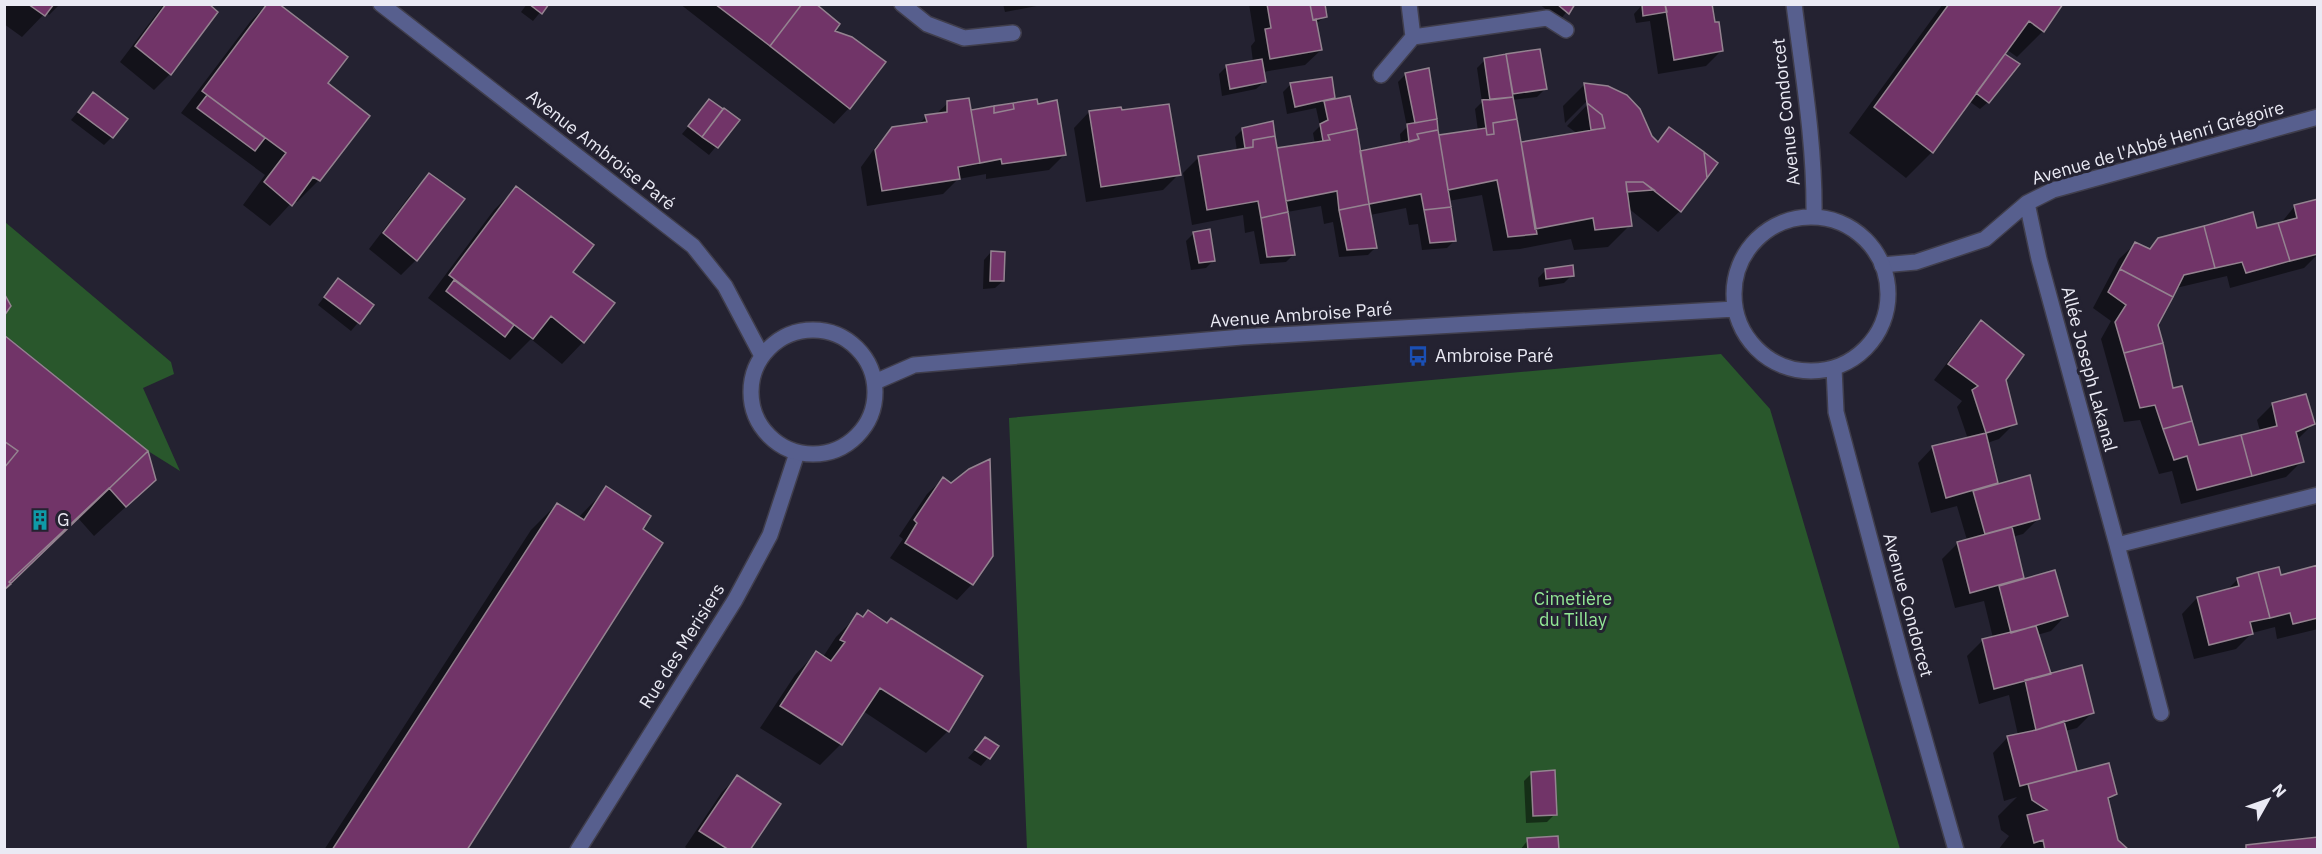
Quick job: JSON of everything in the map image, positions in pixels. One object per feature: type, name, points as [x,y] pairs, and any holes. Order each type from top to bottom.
[{"type":"street","name":"Avenue Ambroise Paré","points":[[381,4],[693,246],[725,286],[762,356]]},
{"type":"street","points":[[902,4],[927,24],[964,38],[1013,33]]},
{"type":"street","points":[[1409,4],[1413,37]]},
{"type":"street","name":"Avenue Condorcet","points":[[1794,4],[1811,134],[1814,216]]},
{"type":"street","points":[[1381,75],[1413,37],[1547,18],[1566,30]]},
{"type":"street","name":"Avenue de l'Abbé Henri Grégoire","points":[[1882,265],[1916,262],[1985,239],[2027,202],[2053,190],[2318,117]]},
{"type":"street","name":"Allée Joseph Lakanal","points":[[2027,202],[2040,259],[2161,713]]},
{"type":"street","points":[[1814,216],[1835,220],[1856,230],[1871,246],[1882,265],[1888,285],[1887,306],[1880,327],[1868,345],[1852,359],[1834,368],[1802,370],[1771,360],[1755,347],[1742,329],[1735,309],[1734,281],[1743,255],[1762,234],[1786,220],[1814,216]]},
{"type":"street","name":"Avenue Ambroise Paré","points":[[875,382],[914,365],[1242,337],[1735,309]]},
{"type":"street","points":[[807,330],[834,333],[856,347],[865,357],[875,382],[876,396],[868,423],[860,434],[838,450],[824,454],[797,453],[776,442],[760,426],[752,404],[751,384],[762,356],[782,338],[807,330]]},
{"type":"street","name":"Avenue Condorcet","points":[[1834,368],[1836,412],[1906,674],[1956,849]]},
{"type":"street","name":"Rue des Merisiers","points":[[578,849],[735,600],[770,536],[797,453]]},
{"type":"street","points":[[2117,545],[2318,495]]},
{"type":"green space","points":[[5,222],[171,362],[174,374],[143,388],[180,471],[148,451],[5,335],[5,316],[11,306],[5,293]]},
{"type":"green space","name":"Cimetière du Tillay","points":[[1721,354],[1770,409],[1900,849],[1027,849],[1009,418]]},
{"type":"building","points":[[28,4],[54,4],[45,16]]},
{"type":"building","points":[[166,4],[209,4],[218,12],[171,75],[135,46]]},
{"type":"building","points":[[267,4],[279,4],[348,57],[328,83],[370,116],[320,181],[313,177],[292,206],[264,182],[286,153],[202,91]]},
{"type":"building","points":[[529,4],[549,4],[542,14]]},
{"type":"building","points":[[715,4],[802,4],[770,46]]},
{"type":"building","points":[[802,4],[816,4],[840,24],[835,31],[852,37],[886,62],[850,109],[770,46]]},
{"type":"building","points":[[1267,4],[1310,4],[1313,20],[1316,19],[1322,50],[1270,59],[1265,29],[1271,28]]},
{"type":"building","points":[[1310,4],[1325,4],[1327,17],[1313,20]]},
{"type":"building","points":[[1557,4],[1575,4],[1569,14]]},
{"type":"building","points":[[1665,4],[1667,12],[1643,16],[1642,5]]},
{"type":"building","points":[[1665,4],[1712,4],[1715,22],[1719,22],[1723,51],[1674,60]]},
{"type":"building","points":[[1949,4],[2063,4],[2044,32],[2029,21],[1933,153],[1874,107]]},
{"type":"building","points":[[1540,49],[1547,89],[1513,94],[1506,54]]},
{"type":"building","points":[[1506,54],[1513,97],[1490,100],[1484,58]]},
{"type":"building","points":[[2005,54],[2020,64],[1989,103],[1976,93]]},
{"type":"building","points":[[1262,59],[1266,82],[1230,89],[1226,65]]},
{"type":"building","points":[[1429,68],[1437,119],[1415,123],[1405,73]]},
{"type":"building","points":[[1332,77],[1335,98],[1295,107],[1290,83]]},
{"type":"building","points":[[1584,83],[1608,86],[1627,95],[1640,109],[1652,136],[1658,142],[1669,127],[1704,152],[1707,178],[1681,212],[1643,182],[1626,182],[1632,226],[1595,230],[1593,218],[1535,229],[1521,142],[1605,128],[1602,115],[1587,103]]},
{"type":"building","points":[[93,92],[128,119],[113,138],[78,112]]},
{"type":"building","points":[[207,95],[265,138],[255,151],[197,108]]},
{"type":"building","points":[[1350,96],[1357,129],[1328,135],[1330,140],[1323,141],[1320,124],[1328,120],[1324,101]]},
{"type":"building","points":[[1513,97],[1517,119],[1493,123],[1494,134],[1487,135],[1482,100]]},
{"type":"building","points":[[969,98],[980,163],[958,167],[960,179],[882,191],[875,150],[892,127],[927,122],[925,115],[947,112],[947,101]]},
{"type":"building","points":[[709,99],[723,109],[702,137],[688,126]]},
{"type":"building","points":[[1037,99],[1038,104],[1057,100],[1066,155],[1002,164],[1001,159],[980,163],[971,110],[994,106],[994,113],[1014,109],[1013,103]]},
{"type":"building","points":[[1013,103],[1014,109],[994,113],[994,106]]},
{"type":"building","points":[[1587,103],[1602,115],[1605,128],[1591,130]]},
{"type":"building","points":[[1169,104],[1181,175],[1101,187],[1089,111],[1121,107],[1122,110]]},
{"type":"building","points":[[724,108],[740,120],[718,148],[702,137]]},
{"type":"building","points":[[1437,119],[1438,130],[1417,134],[1419,139],[1409,142],[1407,124]]},
{"type":"building","points":[[1517,119],[1537,234],[1508,237],[1497,180],[1448,190],[1439,135],[1486,128],[1487,135],[1494,134],[1493,123]]},
{"type":"building","points":[[1273,121],[1275,136],[1253,140],[1253,147],[1245,148],[1242,128]]},
{"type":"building","points":[[1357,129],[1369,204],[1339,210],[1337,191],[1286,201],[1277,148],[1330,140],[1328,135]]},
{"type":"building","points":[[1438,130],[1451,207],[1424,210],[1421,194],[1369,204],[1360,151],[1419,139],[1417,134]]},
{"type":"building","points":[[1275,136],[1288,212],[1261,218],[1258,201],[1207,210],[1198,156],[1253,147],[1253,140]]},
{"type":"building","points":[[1704,152],[1718,163],[1707,178]]},
{"type":"building","points":[[429,173],[465,199],[417,261],[383,233]]},
{"type":"building","points":[[1626,182],[1643,182],[1654,190],[1627,192]]},
{"type":"building","points":[[516,186],[594,245],[573,272],[615,303],[584,343],[551,316],[533,339],[449,275]]},
{"type":"building","points":[[2318,199],[2318,254],[2290,261],[2278,223],[2297,218],[2294,205]]},
{"type":"building","points":[[1369,204],[1377,248],[1347,250],[1339,210]]},
{"type":"building","points":[[1451,207],[1456,241],[1430,243],[1424,210]]},
{"type":"building","points":[[1288,212],[1295,255],[1267,257],[1261,218]]},
{"type":"building","points":[[2253,212],[2257,228],[2278,223],[2290,261],[2246,273],[2242,262],[2215,268],[2204,226]]},
{"type":"building","points":[[2204,226],[2215,268],[2184,275],[2173,297],[2120,269],[2135,242],[2150,249],[2158,238]]},
{"type":"building","points":[[1210,229],[1215,261],[1199,263],[1193,232]]},
{"type":"building","points":[[991,251],[1005,252],[1004,281],[990,281]]},
{"type":"building","points":[[1573,265],[1574,276],[1546,279],[1545,269]]},
{"type":"building","points":[[2120,269],[2173,297],[2158,325],[2163,343],[2124,353],[2115,322],[2126,305],[2108,292]]},
{"type":"building","points":[[338,278],[374,305],[360,324],[324,297]]},
{"type":"building","points":[[454,280],[514,325],[505,337],[446,291]]},
{"type":"building","points":[[4,293],[11,306],[4,316]]},
{"type":"building","points":[[4,293],[11,306],[4,316]]},
{"type":"building","points":[[1981,320],[2024,355],[2006,380],[2017,424],[1986,433],[1972,390],[1978,386],[1948,364]]},
{"type":"building","name":"G","points":[[4,335],[148,451],[156,480],[126,507],[109,488],[9,582],[11,584],[4,590],[4,468],[18,451],[4,441]]},
{"type":"building","name":"G","points":[[4,335],[148,451],[4,590]]},
{"type":"building","points":[[2163,343],[2173,388],[2182,386],[2192,421],[2163,429],[2155,405],[2140,408],[2124,353]]},
{"type":"building","points":[[2306,394],[2315,424],[2296,432],[2304,462],[2252,476],[2241,435],[2277,426],[2272,403]]},
{"type":"building","points":[[2192,421],[2199,445],[2241,435],[2252,476],[2197,490],[2187,456],[2174,460],[2163,429]]},
{"type":"building","points":[[1986,433],[1998,483],[1946,498],[1932,446]]},
{"type":"building","points":[[990,459],[993,556],[973,585],[905,543],[917,523],[914,520],[943,477],[951,483],[969,469]]},
{"type":"building","points":[[2030,475],[2040,519],[1985,534],[1973,491]]},
{"type":"building","points":[[606,486],[651,516],[643,529],[663,543],[467,850],[332,850],[557,503],[584,520]]},
{"type":"building","points":[[2012,527],[2024,578],[1970,593],[1957,542]]},
{"type":"building","points":[[2318,565],[2318,618],[2293,624],[2290,613],[2270,618],[2258,572],[2279,567],[2281,575]]},
{"type":"building","points":[[2055,570],[2068,616],[2011,633],[1999,586]]},
{"type":"building","points":[[2258,572],[2270,618],[2250,622],[2253,634],[2209,645],[2197,597],[2239,586],[2237,578]]},
{"type":"building","points":[[868,610],[887,623],[891,618],[983,676],[949,732],[880,688],[842,745],[780,706],[816,651],[831,661],[845,642],[840,640],[857,613],[863,617]]},
{"type":"building","points":[[2036,626],[2051,674],[1994,689],[1982,639]]},
{"type":"building","points":[[2082,665],[2094,713],[2036,730],[2025,680]]},
{"type":"building","points":[[2064,721],[2077,771],[2020,786],[2007,736]]},
{"type":"building","points":[[985,737],[999,746],[990,759],[975,750]]},
{"type":"building","points":[[2109,763],[2117,794],[2108,798],[2118,840],[2129,850],[2045,850],[2043,840],[2034,843],[2027,815],[2047,810],[2032,800],[2028,784]]},
{"type":"building","points":[[1555,770],[1557,815],[1533,816],[1531,772]]},
{"type":"building","points":[[737,775],[781,804],[750,850],[729,850],[699,831]]},
{"type":"building","points":[[1558,836],[1559,850],[1528,850],[1527,838]]},
{"type":"building","points":[[2318,837],[2318,850],[2246,850],[2246,845]]},
{"type":"place","name":"Ambroise Paré","points":[[1418,356]]},
{"type":"place","name":"G","points":[[40,520]]}]
